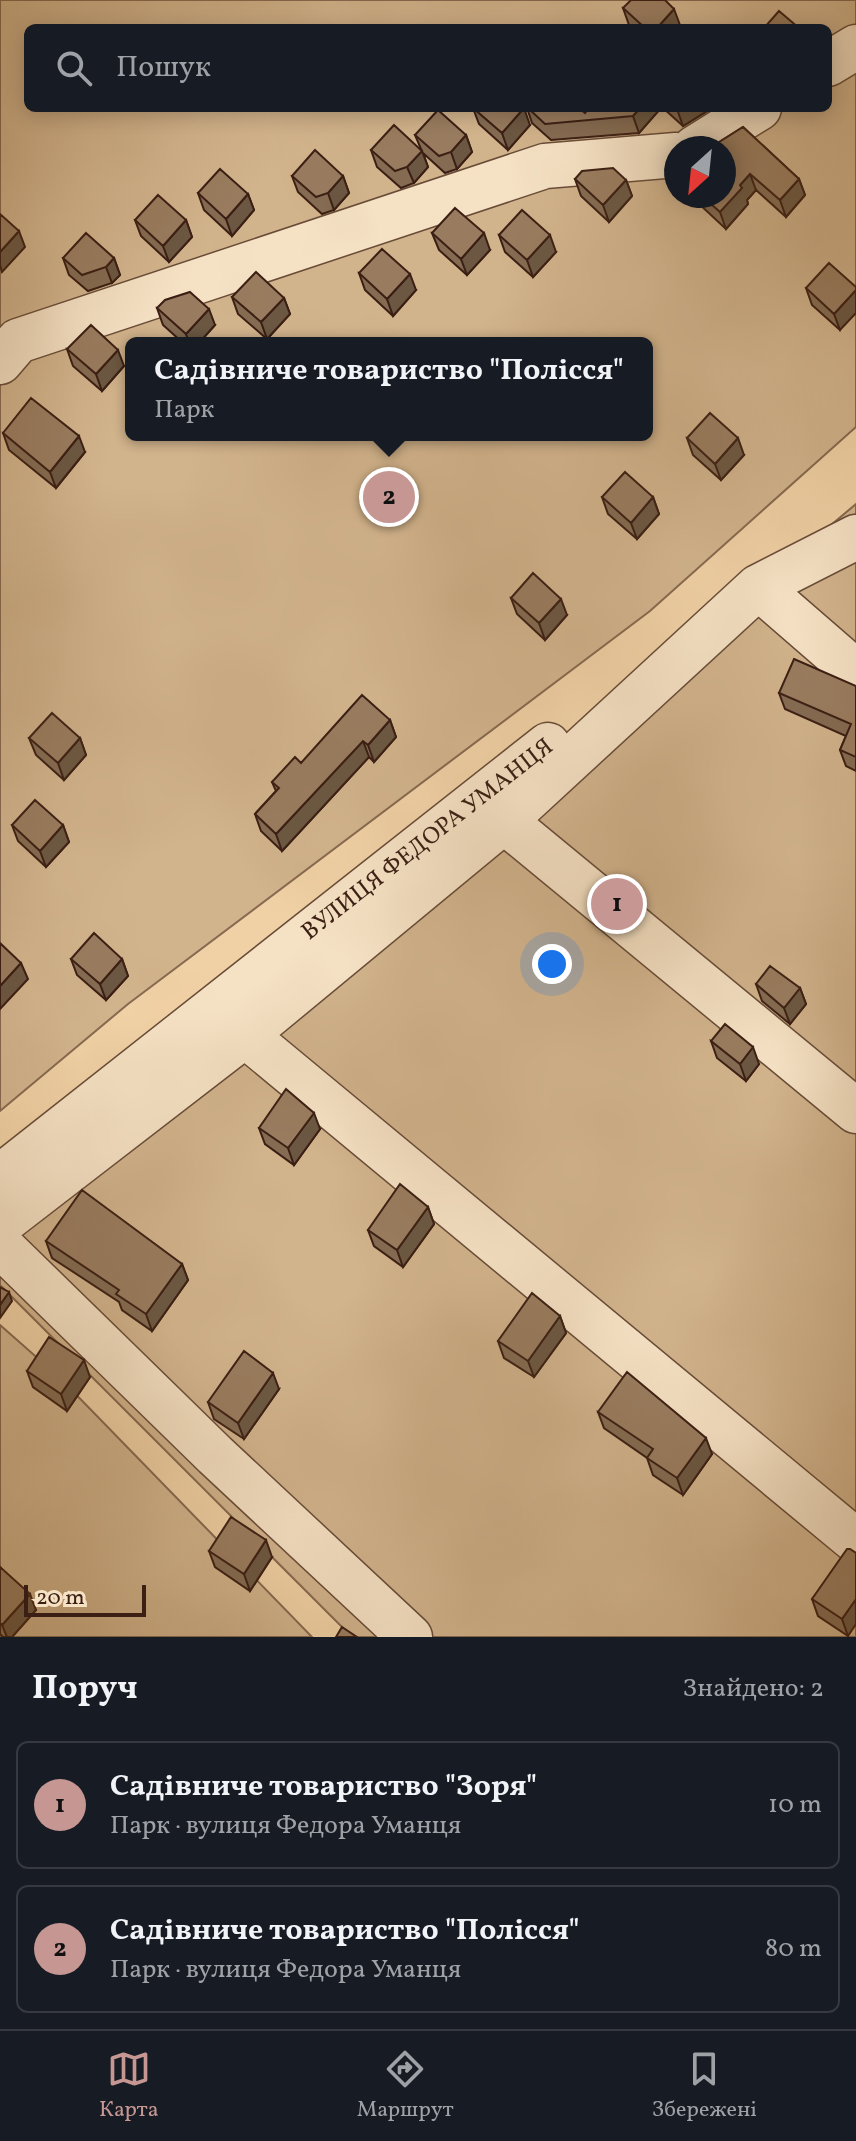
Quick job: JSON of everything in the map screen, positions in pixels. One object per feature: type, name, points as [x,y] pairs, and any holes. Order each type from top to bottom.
[{"type":"street","points":[[832,62],[856,47]]},
{"type":"street","points":[[714,136],[753,112]]},
{"type":"street","points":[[0,362],[18,341],[545,166],[664,156]]},
{"type":"street","name":"ВУЛИЦЯ ФЕДОРА УМАНЦЯ","points":[[0,1177],[856,504]]},
{"type":"street","points":[[0,1224],[245,1035],[504,821],[758,587],[856,537]]},
{"type":"street","points":[[758,587],[856,672]]},
{"type":"street","points":[[504,821],[856,1111]]},
{"type":"street","points":[[245,1035],[856,1541]]},
{"type":"street","points":[[0,1245],[215,1455],[410,1637]]},
{"type":"shaded area","points":[[0,0],[856,0],[856,427],[650,611],[128,1004],[0,1111]]},
{"type":"shaded area","points":[[856,504],[856,1637],[352,1637],[0,1285],[0,1221]]},
{"type":"shaded area","points":[[0,1325],[59,1377],[312,1637],[0,1637]]},
{"type":"building","points":[[631,0],[665,0],[674,9],[661,24],[641,24],[623,8]]},
{"type":"building","points":[[779,11],[794,24],[768,24]]},
{"type":"building","points":[[436,112],[440,112],[466,135],[451,152],[439,156],[415,135]]},
{"type":"building","points":[[478,112],[520,112],[502,133]]},
{"type":"building","points":[[532,112],[636,112],[633,116],[545,124]]},
{"type":"building","points":[[394,125],[422,151],[407,167],[395,171],[371,150]]},
{"type":"building","points":[[743,127],[799,179],[780,200],[750,174],[736,195],[736,136],[729,136]]},
{"type":"building","points":[[315,150],[343,176],[328,193],[316,197],[292,176]]},
{"type":"building","points":[[613,168],[626,180],[603,205],[575,179],[582,171]]},
{"type":"building","points":[[220,169],[248,194],[226,219],[198,193]]},
{"type":"building","points":[[158,195],[186,220],[163,246],[135,220]]},
{"type":"building","points":[[455,208],[484,233],[461,259],[432,233]]},
{"type":"building","points":[[522,210],[550,235],[527,260],[499,235]]},
{"type":"building","points":[[0,214],[19,231],[0,252]]},
{"type":"building","points":[[86,233],[114,258],[106,267],[82,275],[63,258]]},
{"type":"building","points":[[382,249],[410,274],[387,299],[359,273]]},
{"type":"building","points":[[829,263],[856,287],[834,314],[806,288]]},
{"type":"building","points":[[256,272],[284,298],[261,322],[232,297]]},
{"type":"building","points":[[190,292],[209,309],[186,334],[157,308],[165,300]]},
{"type":"building","points":[[91,325],[118,350],[96,374],[67,349]]},
{"type":"building","points":[[31,398],[79,436],[50,472],[3,433]]},
{"type":"building","points":[[710,413],[738,438],[715,464],[687,438]]},
{"type":"building","points":[[625,472],[653,497],[631,523],[602,497]]},
{"type":"building","points":[[533,573],[561,599],[539,623],[511,598]]},
{"type":"building","points":[[794,659],[856,686],[856,757],[840,750],[851,724],[779,693]]},
{"type":"building","points":[[362,695],[390,720],[368,745],[363,741],[276,834],[255,814],[279,788],[272,782],[295,757],[301,763]]},
{"type":"building","points":[[52,713],[80,738],[58,763],[29,738]]},
{"type":"building","points":[[35,800],[63,825],[40,851],[12,825]]},
{"type":"building","points":[[94,933],[122,959],[100,984],[71,959]]},
{"type":"building","points":[[0,943],[21,963],[0,986]]},
{"type":"building","points":[[770,966],[800,988],[784,1008],[756,984]]},
{"type":"building","points":[[725,1024],[753,1047],[740,1064],[711,1041]]},
{"type":"building","points":[[286,1089],[314,1113],[288,1148],[259,1128]]},
{"type":"building","points":[[400,1184],[428,1207],[397,1250],[368,1230]]},
{"type":"building","points":[[82,1190],[182,1264],[146,1314],[116,1294],[119,1290],[46,1241]]},
{"type":"building","points":[[0,1287],[9,1292],[0,1305]]},
{"type":"building","points":[[532,1293],[560,1316],[528,1361],[498,1341]]},
{"type":"building","points":[[49,1337],[84,1360],[61,1394],[27,1371]]},
{"type":"building","points":[[244,1351],[273,1373],[238,1423],[208,1402]]},
{"type":"building","points":[[627,1372],[706,1438],[677,1478],[647,1458],[653,1449],[598,1412]]},
{"type":"building","points":[[231,1517],[266,1540],[244,1574],[209,1551]]},
{"type":"building","points":[[847,1549],[856,1553],[856,1599],[842,1619],[812,1599]]},
{"type":"building","points":[[0,1567],[30,1594],[2,1625],[0,1623]]},
{"type":"building","points":[[342,1627],[357,1637],[336,1637]]},
{"type":"place","name":"Садівниче товариство \"Полісся\"","points":[[389,497]]},
{"type":"place","name":"Садівниче товариство \"Зоря\"","points":[[617,904]]}]
